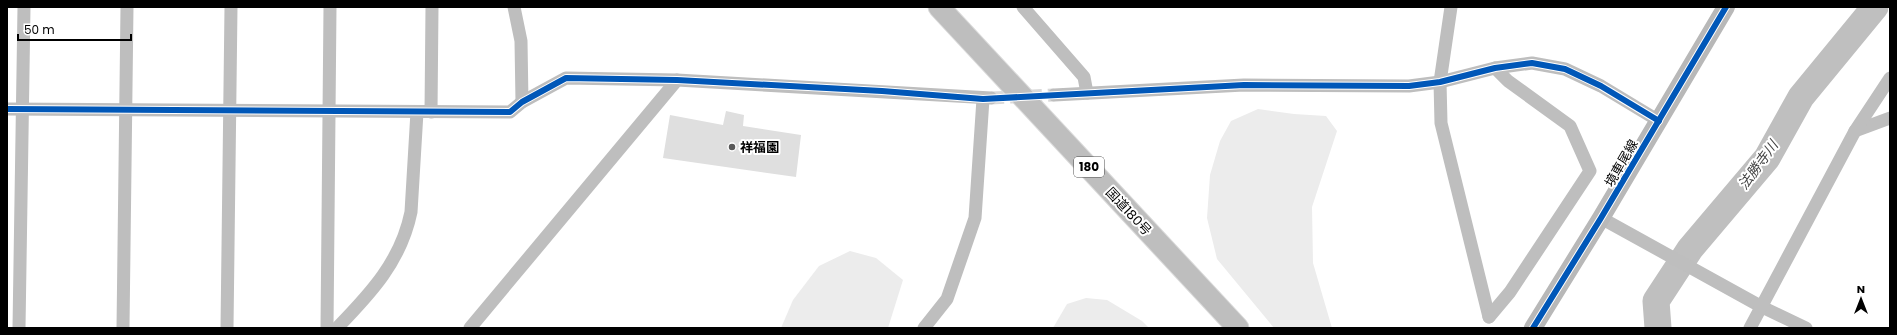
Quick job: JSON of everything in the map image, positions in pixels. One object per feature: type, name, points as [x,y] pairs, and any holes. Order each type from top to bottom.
[{"type":"highway","name":"国道180号","points":[[939,7],[1238,328]]},
{"type":"main road","name":"境車尾線","points":[[1533,328],[1601,218],[1726,7]]},
{"type":"street","points":[[19,328],[21,109],[24,7]]},
{"type":"street","points":[[123,328],[127,7]]},
{"type":"street","points":[[227,328],[231,7]]},
{"type":"street","points":[[327,328],[330,7]]},
{"type":"street","points":[[432,7],[432,112]]},
{"type":"street","points":[[514,7],[521,41],[522,102]]},
{"type":"street","points":[[1023,7],[1084,77],[1087,93]]},
{"type":"street","points":[[1452,7],[1440,82],[1441,122],[1489,317],[1510,292],[1590,171],[1570,126],[1508,81],[1495,68]]},
{"type":"street","points":[[1054,95],[1244,85],[1409,86],[1440,82],[1495,68],[1532,63],[1565,69],[1601,86],[1659,121]]},
{"type":"street","points":[[7,109],[510,112],[522,102],[566,78],[677,80],[987,99],[975,218],[947,299],[924,328]]},
{"type":"street","points":[[1750,328],[1855,130],[1890,78]]},
{"type":"street","points":[[470,328],[677,80]]},
{"type":"street","points":[[337,328],[376,287],[388,268],[408,228],[411,212],[418,112]]},
{"type":"street","points":[[1855,130],[1890,118]]},
{"type":"street","points":[[1601,218],[1762,307],[1806,328]]},
{"type":"shaded area","points":[[1258,109],[1294,114],[1326,116],[1337,131],[1312,207],[1313,263],[1332,328],[1274,328],[1217,259],[1207,218],[1210,175],[1220,141],[1231,121]]},
{"type":"shaded area","points":[[850,251],[876,258],[903,280],[888,328],[781,328],[793,300],[819,266]]},
{"type":"shaded area","points":[[1086,298],[1107,300],[1142,321],[1149,328],[1053,328],[1067,304]]},
{"type":"building","name":"祥福園","points":[[726,111],[744,115],[743,126],[801,135],[796,177],[663,158],[670,115],[723,125]]},
{"type":"waterway","name":"法勝寺川","points":[[1658,328],[1656,301],[1690,249],[1767,158],[1801,97],[1875,7]]},
{"type":"tunnel","points":[[991,98],[1054,95]]},
{"type":"cycle path","points":[[1533,328],[1601,218],[1726,7]]},
{"type":"cycle path","points":[[7,109],[510,112],[522,102],[566,78],[677,80],[882,91],[983,99],[1244,85],[1409,86],[1440,82],[1495,68],[1532,63],[1565,69],[1601,86],[1659,121]]},
{"type":"place","name":"祥福園","points":[[732,147]]}]
